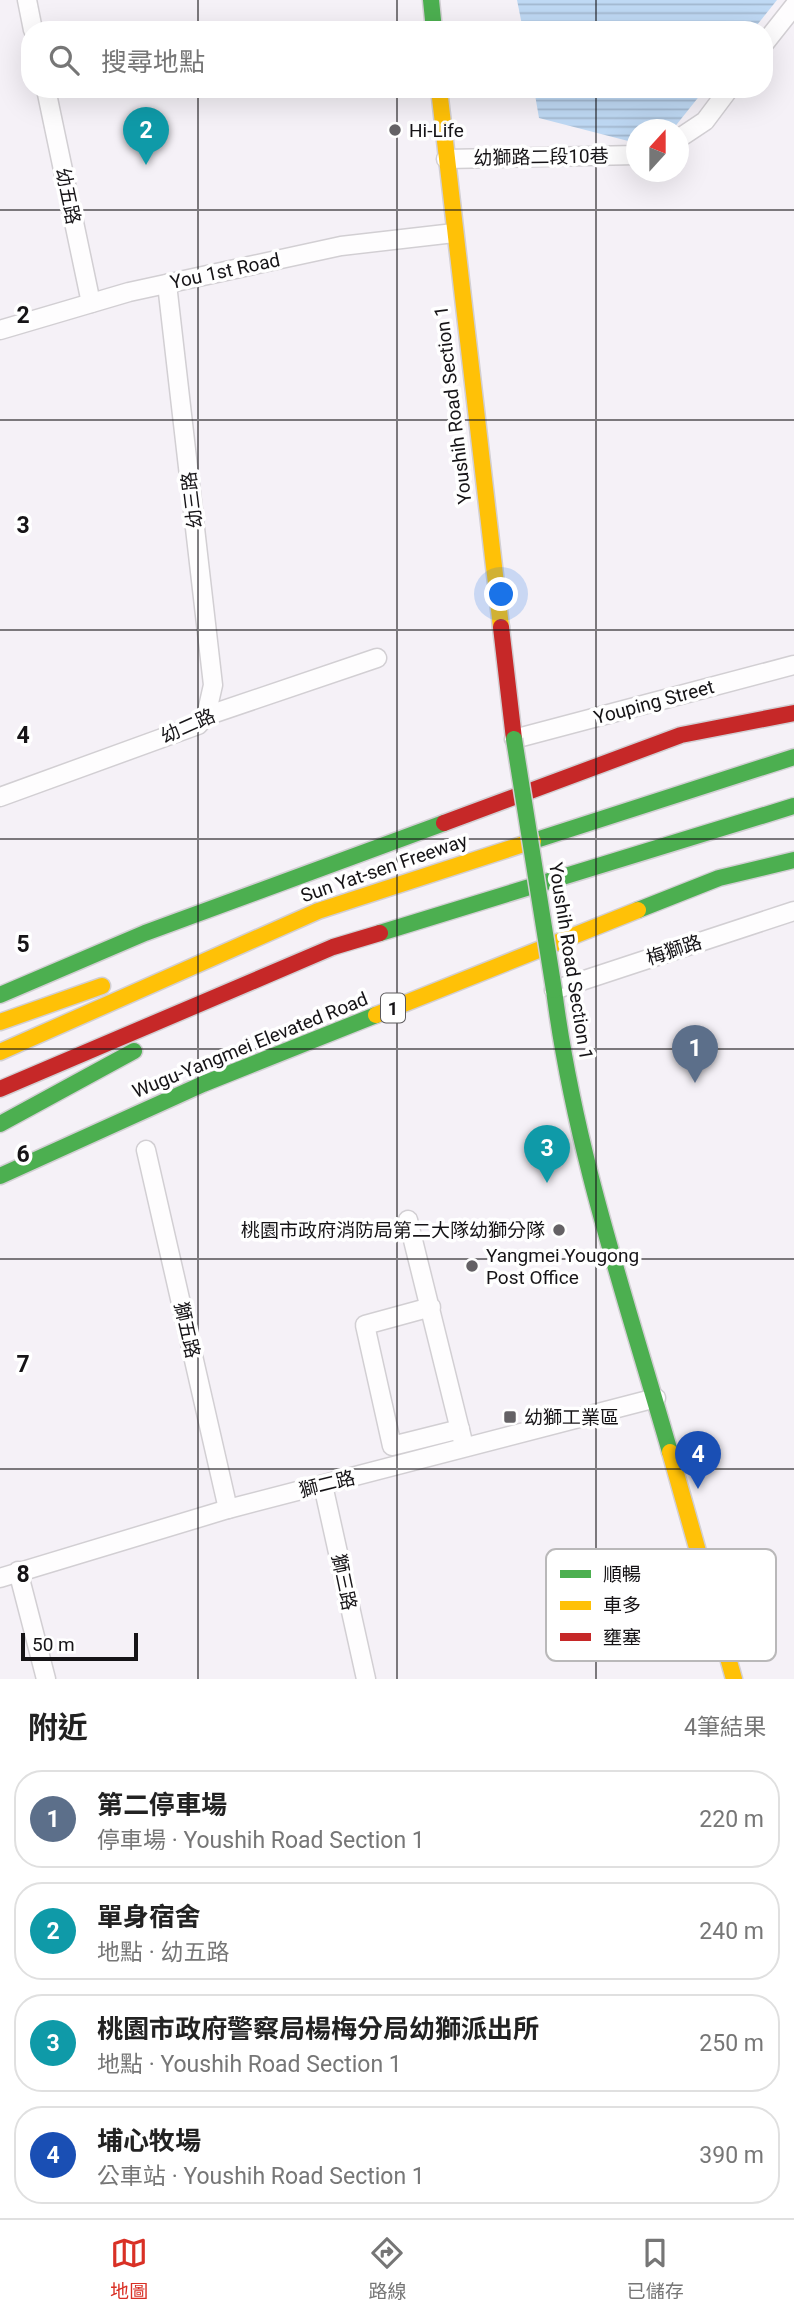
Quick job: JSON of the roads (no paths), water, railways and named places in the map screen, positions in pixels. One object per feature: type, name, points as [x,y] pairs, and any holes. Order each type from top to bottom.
[{"type":"main road","points":[[431,0],[432,21]]},
{"type":"main road","name":"Youshih Road Section 1","points":[[440,98],[453,233],[514,739],[562,1052],[589,1171],[698,1549]]},
{"type":"main road","points":[[0,995],[145,933],[681,735],[794,713]]},
{"type":"main road","name":"Sun Yat-sen Freeway","points":[[0,1052],[318,911],[794,757]]},
{"type":"main road","points":[[0,1089],[333,947],[794,806]]},
{"type":"main road","name":"Wugu-Yangmei Elevated Road","points":[[0,1175],[204,1084],[719,878],[794,860]]},
{"type":"main road","points":[[0,1022],[318,911]]},
{"type":"main road","points":[[0,1124],[293,965]]},
{"type":"main road","name":"Youshih Road Section 1","points":[[729,1661],[734,1679]]},
{"type":"street","points":[[27,0],[31,21]]},
{"type":"street","points":[[773,33],[794,6]]},
{"type":"street","name":"幼五路","points":[[48,98],[91,303]]},
{"type":"street","points":[[689,132],[705,121],[722,98]]},
{"type":"street","name":"幼獅路二段10巷","points":[[446,159],[626,155]]},
{"type":"street","name":"You 1st Road","points":[[0,330],[167,284],[341,246],[453,233]]},
{"type":"street","name":"幼三路","points":[[167,284],[213,685],[206,716]]},
{"type":"street","name":"幼二路","points":[[0,797],[198,725],[206,716],[377,658]]},
{"type":"street","name":"Youping Street","points":[[514,739],[794,665]]},
{"type":"street","name":"梅獅路","points":[[554,990],[794,911]]},
{"type":"street","name":"獅五路","points":[[146,1150],[228,1509]]},
{"type":"street","points":[[408,1220],[464,1448]]},
{"type":"street","points":[[431,1307],[365,1325],[392,1446],[460,1429]]},
{"type":"street","name":"獅二路","points":[[0,1578],[228,1509],[656,1398]]},
{"type":"street","name":"獅三路","points":[[323,1485],[366,1679]]},
{"type":"street","points":[[18,1571],[46,1679]]},
{"type":"water","points":[[517,0],[777,0],[760,21],[521,21]]},
{"type":"water","points":[[536,98],[698,98],[681,119],[626,119],[626,140],[539,118]]},
{"type":"place","name":"Hi-Life","points":[[395,130]]},
{"type":"place","name":"單身宿舍","points":[[146,165]]},
{"type":"place","name":"第二停車場","points":[[695,1083]]},
{"type":"place","name":"桃園市政府警察局楊梅分局幼獅派出所","points":[[547,1183]]},
{"type":"place","name":"桃園市政府消防局第二大隊幼獅分隊","points":[[559,1230]]},
{"type":"place","name":"Yangmei Yougong Post Office","points":[[472,1266]]},
{"type":"place","name":"幼獅工業區","points":[[510,1417]]},
{"type":"place","name":"埔心牧場","points":[[698,1489]]}]
